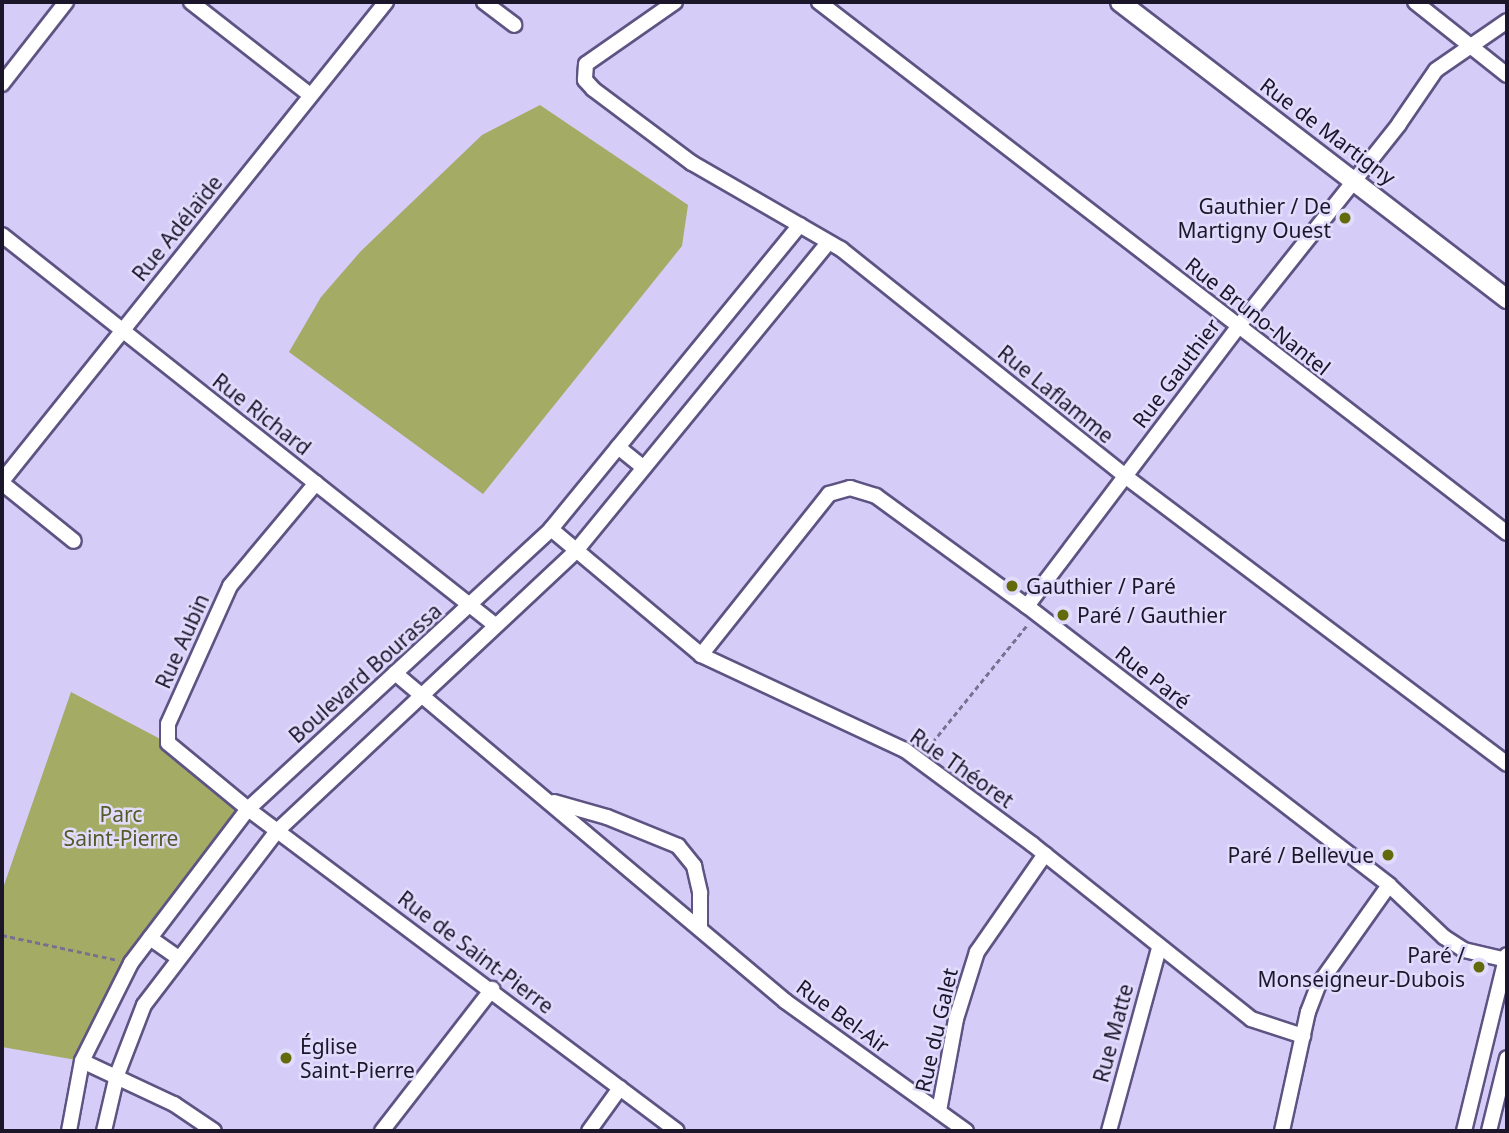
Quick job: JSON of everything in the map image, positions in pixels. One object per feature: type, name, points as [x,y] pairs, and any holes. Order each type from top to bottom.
[{"type":"main road","name":"Rue de Martigny","points":[[1120,2],[1356,180],[1507,299]]},
{"type":"street","points":[[2,84],[66,2]]},
{"type":"street","points":[[191,2],[310,95]]},
{"type":"street","name":"Rue Adélaïde","points":[[2,482],[386,2]]},
{"type":"street","points":[[484,2],[514,25]]},
{"type":"street","name":"Rue Laflamme","points":[[675,2],[586,64],[585,80],[616,109],[744,196],[800,225],[877,277],[1125,476],[1507,764]]},
{"type":"street","name":"Rue Bruno-Nantel","points":[[819,2],[1237,328],[1507,533]]},
{"type":"street","points":[[1415,2],[1507,75]]},
{"type":"street","name":"Rue Gauthier","points":[[1032,609],[1125,476],[1237,328],[1356,180],[1436,70],[1507,21]]},
{"type":"street","name":"Boulevard Bourassa","points":[[69,1131],[82,1061],[131,963],[248,808],[551,529],[800,225]]},
{"type":"street","name":"Rue Richard","points":[[2,235],[495,625]]},
{"type":"street","points":[[104,1131],[117,1075],[144,1005],[177,957],[278,831],[576,550],[827,244]]},
{"type":"street","points":[[618,447],[644,468]]},
{"type":"street","points":[[2,482],[74,541]]},
{"type":"street","name":"Rue Aubin","points":[[248,808],[181,757],[168,743],[167,724],[230,586],[316,484]]},
{"type":"street","name":"Rue Paré","points":[[701,655],[829,494],[850,488],[876,496],[1032,609],[1389,885],[1464,950],[1507,958]]},
{"type":"street","name":"Rue Théoret","points":[[551,529],[701,655],[918,760],[1045,854],[1251,1019],[1303,1036]]},
{"type":"street","name":"Rue Bel-Air","points":[[395,673],[785,1001],[966,1131]]},
{"type":"street","name":"Rue Bel-Air","points":[[549,801],[607,817],[678,846],[694,866],[700,893],[699,928]]},
{"type":"street","name":"Rue de Saint-Pierre","points":[[248,808],[492,989],[677,1131]]},
{"type":"street","name":"Rue du Galet","points":[[939,1111],[957,1019],[977,952],[1045,854]]},
{"type":"street","points":[[1282,1131],[1303,1036],[1329,964],[1389,885]]},
{"type":"street","points":[[150,938],[177,957]]},
{"type":"street","name":"Rue Matte","points":[[1110,1131],[1159,948]]},
{"type":"street","points":[[1464,1131],[1507,958]]},
{"type":"street","points":[[382,1131],[492,989]]},
{"type":"street","points":[[1489,1131],[1503,1092],[1507,1058]]},
{"type":"street","points":[[82,1061],[117,1075],[174,1104],[214,1131]]},
{"type":"street","points":[[589,1131],[620,1088]]},
{"type":"path","points":[[918,760],[1032,609]]},
{"type":"path","points":[[2,935],[131,963]]},
{"type":"green space","points":[[540,105],[688,205],[682,246],[483,494],[289,352],[321,297],[361,251],[482,135]]},
{"type":"green space","name":"Parc Saint-Pierre","points":[[71,692],[168,743],[248,809],[150,938],[82,1061],[2,1047],[2,891]]},
{"type":"place","name":"Gauthier / De Martigny Ouest","points":[[1345,218]]},
{"type":"place","name":"Gauthier / Paré","points":[[1012,586]]},
{"type":"place","name":"Paré / Gauthier","points":[[1063,615]]},
{"type":"place","name":"Paré / Bellevue","points":[[1388,855]]},
{"type":"place","name":"Paré / Monseigneur-Dubois","points":[[1479,967]]},
{"type":"place","name":"Église Saint-Pierre","points":[[286,1058]]}]
